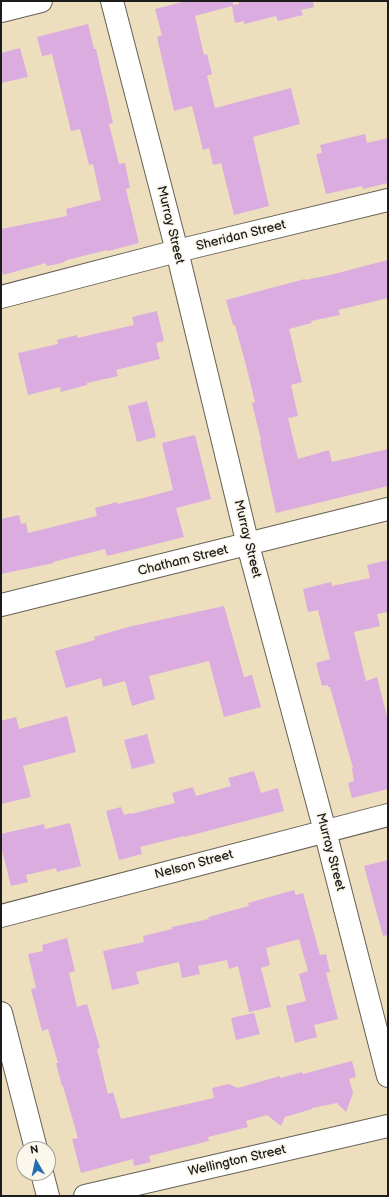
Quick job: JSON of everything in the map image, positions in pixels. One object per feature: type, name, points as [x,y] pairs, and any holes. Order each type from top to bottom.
[{"type":"street","points":[[1,11],[41,1]]},
{"type":"street","name":"Murray Street","points":[[112,1],[177,251],[248,545],[325,831],[388,1076]]},
{"type":"street","name":"Sheridan Street","points":[[1,297],[177,251],[388,200]]},
{"type":"street","name":"Chatham Street","points":[[1,605],[248,545],[388,509]]},
{"type":"street","name":"Nelson Street","points":[[1,916],[388,815]]},
{"type":"street","points":[[1,1013],[34,1141]]},
{"type":"street","name":"Wellington Street","points":[[85,1196],[388,1126]]},
{"type":"street","points":[[44,1181],[48,1196]]},
{"type":"building","points":[[186,1],[233,1],[233,5],[239,4],[238,1],[313,1],[314,7],[301,10],[303,15],[278,21],[276,16],[244,24],[244,21],[235,23],[232,6],[195,16],[204,55],[207,54],[212,74],[207,76],[215,108],[291,88],[300,124],[253,137],[269,206],[234,215],[221,163],[213,165],[209,148],[203,150],[192,106],[174,111],[157,37],[162,35],[155,9]]},
{"type":"building","points":[[88,24],[94,49],[96,49],[113,123],[109,124],[119,164],[125,163],[130,188],[126,189],[139,243],[67,260],[62,263],[47,266],[46,263],[3,275],[1,266],[1,229],[67,216],[66,209],[101,200],[93,164],[89,165],[80,129],[71,131],[52,54],[42,56],[37,37]]},
{"type":"building","points":[[20,48],[28,77],[1,83],[1,53]]},
{"type":"building","points":[[365,134],[367,143],[388,138],[388,183],[363,189],[362,186],[326,194],[316,154],[322,153],[320,145]]},
{"type":"building","points":[[388,260],[388,298],[338,310],[340,315],[311,321],[312,323],[289,329],[302,382],[291,385],[298,416],[288,418],[298,459],[329,450],[332,462],[388,449],[388,486],[276,513],[252,403],[255,402],[235,325],[233,325],[226,300],[305,279],[330,275]]},
{"type":"building","points":[[157,311],[164,341],[156,343],[160,359],[116,370],[118,376],[87,383],[87,385],[61,392],[60,387],[28,395],[18,353],[58,344],[57,340],[77,335],[77,338],[134,325],[132,317]]},
{"type":"building","points":[[147,401],[156,437],[137,442],[128,406]]},
{"type":"building","points":[[195,435],[211,499],[176,508],[184,537],[107,556],[105,549],[53,562],[54,563],[1,574],[1,519],[19,515],[21,524],[26,523],[28,533],[97,516],[95,508],[173,490],[162,443]]},
{"type":"building","points":[[388,560],[388,612],[377,614],[380,626],[354,632],[366,681],[377,677],[388,720],[388,789],[352,798],[348,783],[354,781],[353,768],[330,687],[328,687],[328,685],[322,686],[316,663],[330,659],[318,610],[308,612],[303,589],[331,582],[332,586],[370,578],[367,565]]},
{"type":"building","points":[[224,606],[244,677],[252,675],[261,707],[224,717],[209,661],[149,676],[155,699],[132,706],[125,681],[103,687],[101,678],[66,688],[55,651],[95,640],[94,637],[128,627]]},
{"type":"building","points":[[67,716],[76,752],[23,766],[31,797],[1,804],[1,721],[16,717],[19,729]]},
{"type":"building","points":[[147,734],[155,763],[132,769],[124,740]]},
{"type":"building","points":[[254,771],[261,793],[278,788],[284,811],[140,847],[142,854],[119,860],[106,811],[121,807],[124,815],[175,803],[172,793],[193,787],[196,796],[231,786],[228,778]]},
{"type":"building","points":[[70,823],[81,866],[57,872],[56,868],[26,875],[28,882],[11,886],[1,846],[1,834],[44,824],[45,829]]},
{"type":"building","points":[[388,860],[388,935],[383,936],[364,866]]},
{"type":"building","points":[[294,890],[296,895],[303,893],[320,955],[326,954],[330,972],[326,973],[338,1019],[314,1025],[317,1037],[295,1043],[286,1006],[306,1001],[299,974],[308,971],[299,939],[266,948],[270,965],[261,968],[271,1007],[249,1012],[238,966],[229,969],[227,960],[198,966],[200,974],[182,978],[179,962],[136,972],[139,984],[112,990],[103,951],[144,942],[143,936],[172,929],[172,927],[209,919],[208,917],[249,906],[248,903]]},
{"type":"building","points":[[67,938],[75,971],[69,973],[77,1007],[87,1004],[100,1048],[97,1049],[108,1094],[113,1092],[121,1119],[214,1098],[212,1088],[228,1084],[238,1088],[280,1076],[280,1078],[302,1072],[303,1074],[352,1061],[356,1077],[349,1079],[353,1093],[346,1112],[337,1103],[312,1108],[285,1117],[281,1126],[267,1115],[246,1121],[248,1127],[208,1137],[209,1141],[149,1156],[151,1162],[134,1166],[133,1159],[81,1173],[72,1139],[78,1138],[62,1086],[56,1063],[58,1063],[48,1029],[42,1031],[31,989],[36,988],[28,954],[43,951],[42,945]]},
{"type":"building","points":[[254,1013],[260,1034],[236,1040],[231,1018]]}]
